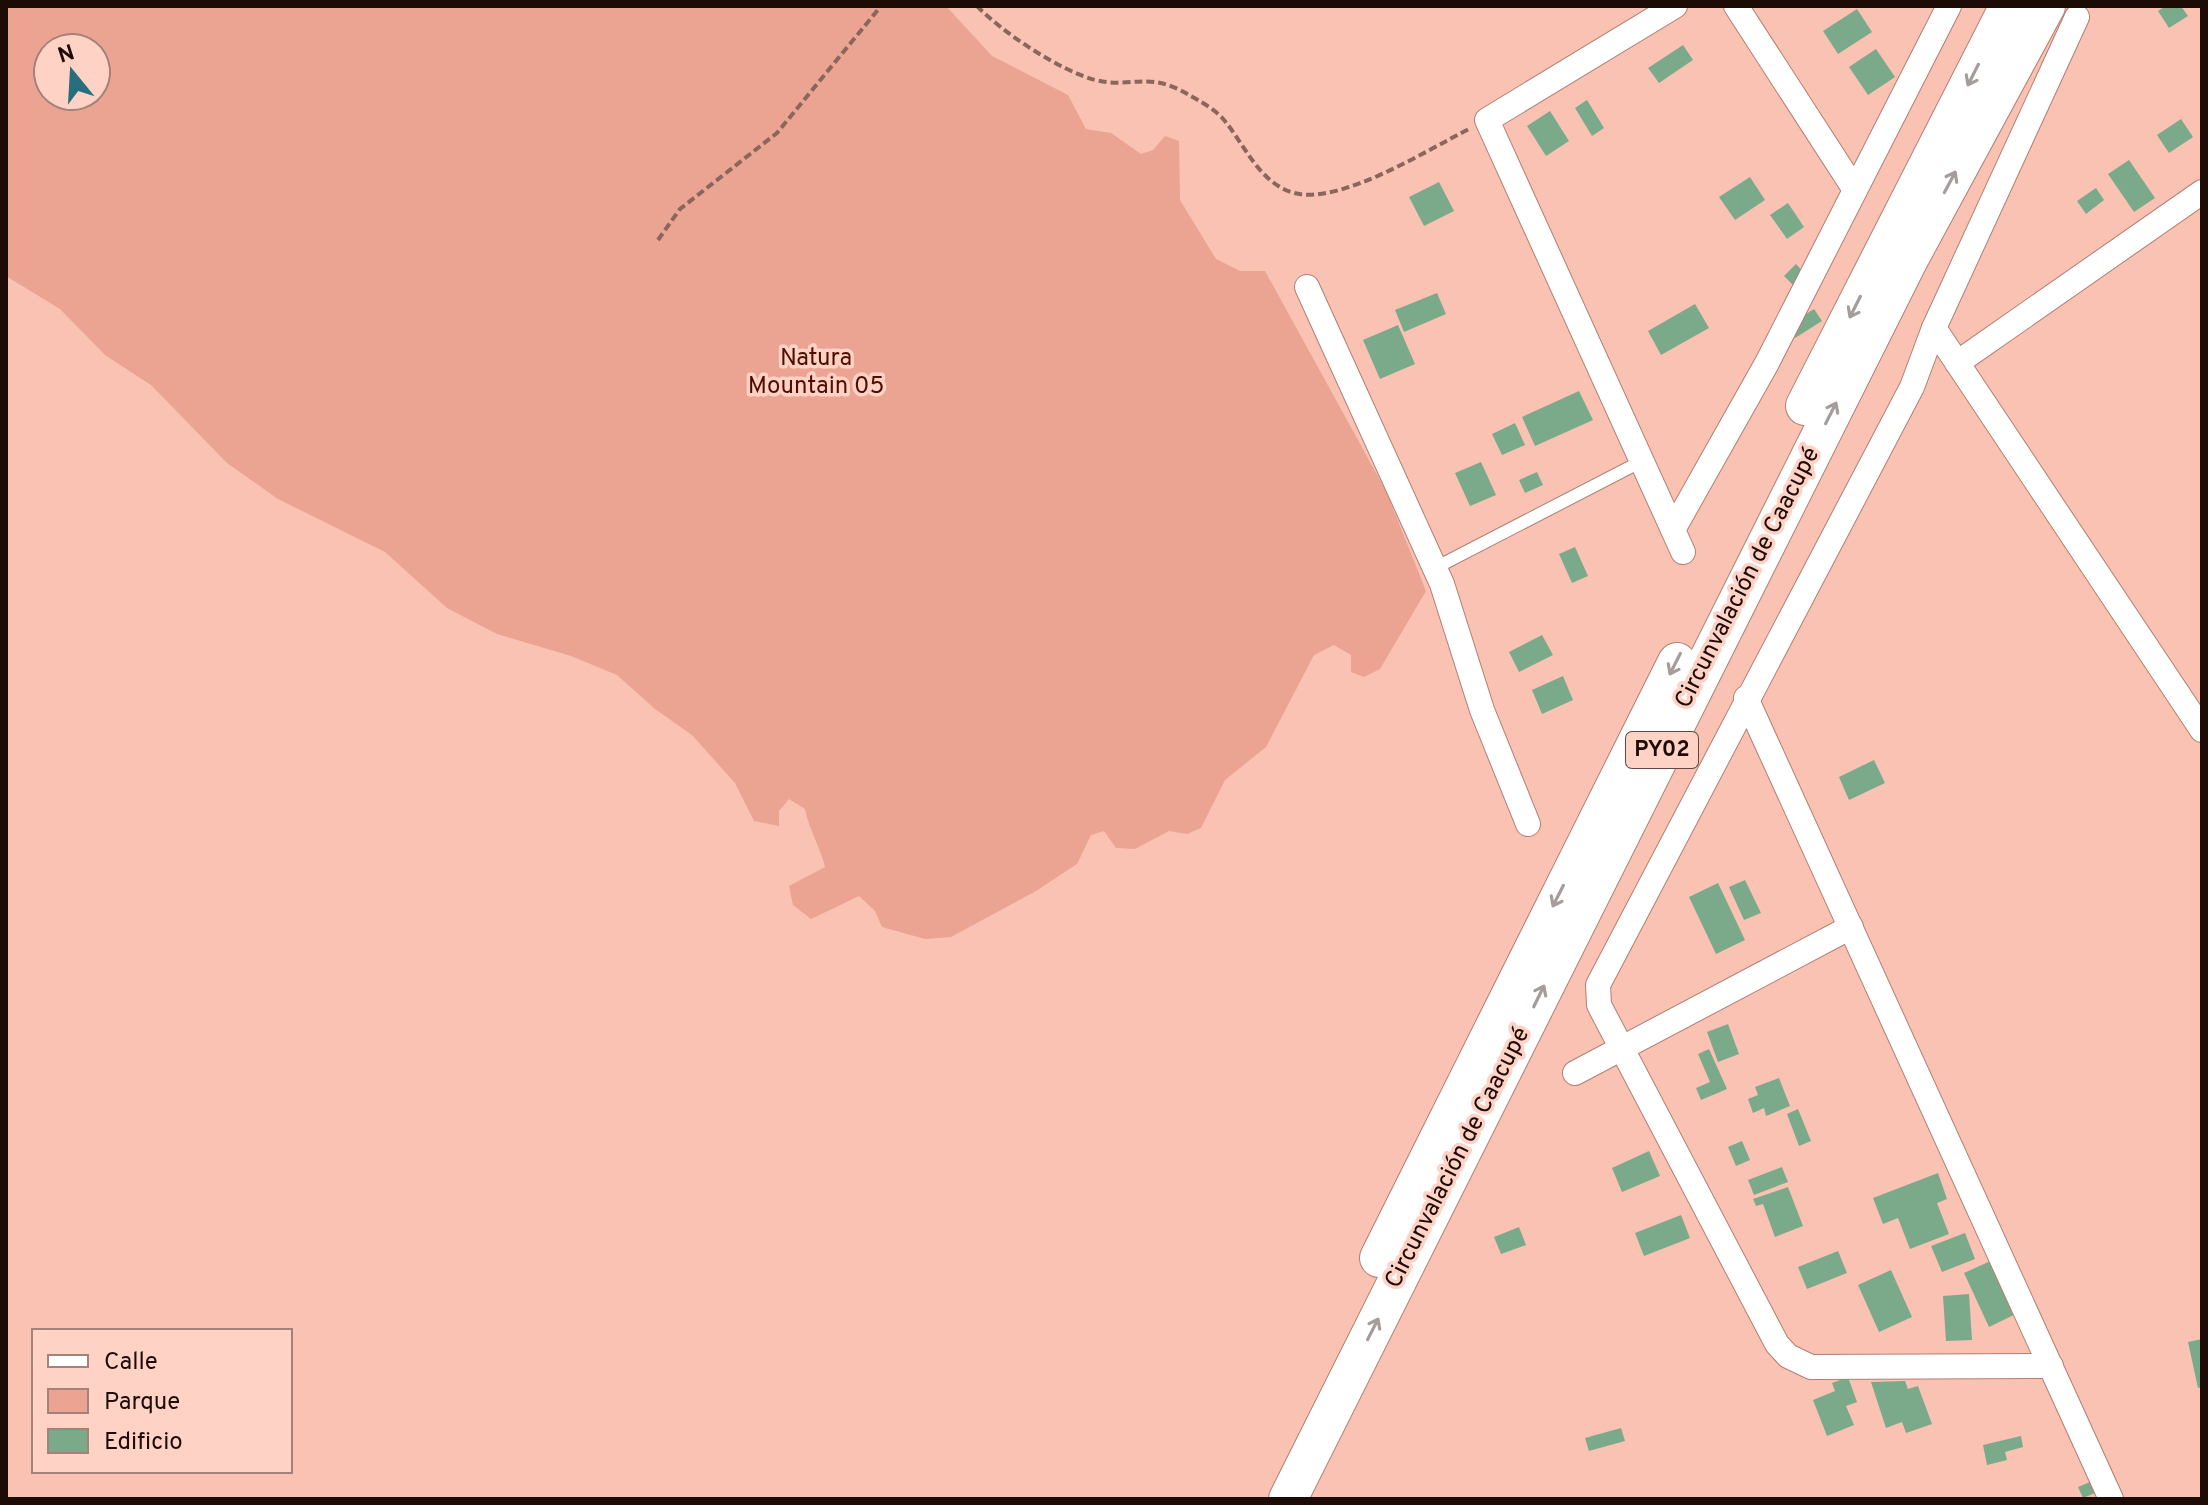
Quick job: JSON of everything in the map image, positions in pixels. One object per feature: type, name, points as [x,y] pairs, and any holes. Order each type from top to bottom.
[{"type":"highway","name":"Circunvalación de Caacupé","points":[[1261,1499],[1516,977],[2009,6]]},
{"type":"highway","name":"Circunvalación de Caacupé","points":[[1288,1499],[1908,261],[2016,61],[2072,10]]},
{"type":"street","points":[[1675,6],[1487,120],[1644,460],[1683,552]]},
{"type":"street","points":[[1736,6],[1855,190]]},
{"type":"street","points":[[1674,528],[1767,363],[1949,6]]},
{"type":"street","points":[[2051,1366],[1811,1367],[1788,1356],[1777,1344],[1624,1046],[1599,1005],[1598,985],[1912,387],[1934,328],[2072,10]]},
{"type":"street","points":[[1957,363],[2202,192]]},
{"type":"street","points":[[1307,287],[1435,568],[1482,710],[1528,824]]},
{"type":"street","points":[[1934,328],[2202,730]]},
{"type":"street","points":[[1746,698],[2111,1499]]},
{"type":"street","points":[[1575,1073],[1851,927]]},
{"type":"lane","points":[[1435,568],[1644,460]]},
{"type":"path","points":[[658,240],[680,209],[777,133],[881,6]]},
{"type":"path","points":[[977,6],[998,28],[1095,80],[1158,80],[1189,95],[1222,117],[1266,177],[1294,193],[1330,193],[1381,173],[1487,120]]},
{"type":"green space","name":"Natura Mountain 05","points":[[6,6],[946,6],[992,56],[1068,95],[1086,129],[1111,133],[1141,154],[1153,150],[1165,136],[1179,141],[1180,200],[1216,259],[1240,271],[1265,271],[1386,491],[1426,591],[1380,669],[1364,677],[1351,672],[1351,655],[1334,645],[1314,655],[1266,747],[1225,780],[1201,828],[1187,834],[1169,831],[1135,849],[1116,848],[1104,831],[1091,835],[1077,864],[1036,891],[951,937],[925,939],[882,927],[875,911],[859,896],[811,919],[793,905],[789,886],[825,867],[805,809],[789,799],[779,811],[779,826],[754,821],[735,783],[692,735],[655,709],[617,675],[571,656],[497,634],[447,608],[385,552],[278,499],[227,463],[151,385],[105,355],[60,309],[6,276]]},
{"type":"building","points":[[2166,6],[2181,6],[2188,16],[2169,28],[2158,11]]},
{"type":"building","points":[[1857,9],[1872,32],[1838,54],[1823,31]]},
{"type":"building","points":[[1683,45],[1693,60],[1659,83],[1648,68]]},
{"type":"building","points":[[1876,49],[1895,77],[1868,95],[1849,67]]},
{"type":"building","points":[[1587,100],[1604,128],[1592,136],[1575,108]]},
{"type":"building","points":[[1550,111],[1569,141],[1546,156],[1527,126]]},
{"type":"building","points":[[2181,119],[2193,137],[2169,153],[2157,135]]},
{"type":"building","points":[[2129,160],[2155,198],[2134,212],[2108,174]]},
{"type":"building","points":[[1750,177],[1765,200],[1735,220],[1719,197]]},
{"type":"building","points":[[1439,182],[1454,211],[1424,226],[1409,197]]},
{"type":"building","points":[[2096,188],[2104,200],[2086,214],[2077,201]]},
{"type":"building","points":[[1788,203],[1804,227],[1787,239],[1770,215]]},
{"type":"building","points":[[1796,264],[1807,276],[1796,288],[1784,276]]},
{"type":"building","points":[[1437,293],[1446,314],[1404,332],[1395,310]]},
{"type":"building","points":[[1695,304],[1709,328],[1661,355],[1648,331]]},
{"type":"building","points":[[1814,309],[1822,321],[1795,338],[1787,326]]},
{"type":"building","points":[[1398,325],[1415,364],[1380,379],[1363,340]]},
{"type":"building","points":[[1579,391],[1593,420],[1535,446],[1522,417]]},
{"type":"building","points":[[1515,423],[1525,445],[1502,455],[1492,434]]},
{"type":"building","points":[[1481,462],[1496,495],[1470,506],[1455,473]]},
{"type":"building","points":[[1537,472],[1543,485],[1525,493],[1519,480]]},
{"type":"building","points":[[1575,547],[1588,576],[1572,583],[1559,554]]},
{"type":"building","points":[[1542,635],[1553,655],[1519,672],[1509,652]]},
{"type":"building","points":[[1563,676],[1573,700],[1542,714],[1532,690]]},
{"type":"building","points":[[1874,760],[1885,783],[1849,800],[1839,777]]},
{"type":"building","points":[[1745,880],[1761,913],[1744,920],[1729,887]]},
{"type":"building","points":[[1718,883],[1745,940],[1716,954],[1689,897]]},
{"type":"building","points":[[1728,1024],[1739,1054],[1718,1062],[1707,1032]]},
{"type":"building","points":[[1709,1049],[1727,1089],[1701,1100],[1696,1088],[1710,1082],[1698,1054]]},
{"type":"building","points":[[1779,1078],[1790,1106],[1766,1116],[1764,1108],[1753,1113],[1748,1099],[1758,1095],[1755,1087]]},
{"type":"building","points":[[1798,1109],[1811,1141],[1799,1146],[1787,1114]]},
{"type":"building","points":[[1742,1141],[1750,1160],[1736,1166],[1728,1147]]},
{"type":"building","points":[[1649,1151],[1660,1176],[1622,1192],[1612,1168]]},
{"type":"building","points":[[1782,1167],[1788,1182],[1754,1195],[1748,1180]]},
{"type":"building","points":[[1938,1173],[1947,1199],[1937,1203],[1949,1234],[1910,1249],[1898,1218],[1883,1224],[1873,1198]]},
{"type":"building","points":[[1788,1187],[1803,1226],[1775,1237],[1763,1204],[1756,1206],[1753,1199]]},
{"type":"building","points":[[1681,1215],[1690,1238],[1644,1256],[1635,1233]]},
{"type":"building","points":[[1519,1227],[1526,1245],[1501,1254],[1494,1237]]},
{"type":"building","points":[[1965,1233],[1975,1259],[1942,1272],[1931,1246]]},
{"type":"building","points":[[1838,1251],[1847,1273],[1807,1289],[1798,1267]]},
{"type":"building","points":[[1995,1259],[2020,1312],[1989,1327],[1964,1273]]},
{"type":"building","points":[[1891,1270],[1912,1317],[1879,1332],[1858,1285]]},
{"type":"building","points":[[1969,1294],[1972,1340],[1946,1341],[1943,1296]]},
{"type":"building","points":[[2202,1339],[2202,1387],[2198,1388],[2188,1342]]},
{"type":"building","points":[[1848,1377],[1857,1402],[1846,1406],[1854,1425],[1827,1436],[1813,1400],[1835,1391],[1832,1383]]},
{"type":"building","points":[[1905,1381],[1908,1389],[1918,1386],[1932,1424],[1906,1433],[1902,1422],[1886,1428],[1871,1382]]},
{"type":"building","points":[[1621,1428],[1625,1441],[1589,1451],[1585,1438]]},
{"type":"building","points":[[2021,1436],[2023,1447],[2005,1452],[2007,1460],[1987,1465],[1983,1445]]},
{"type":"building","points":[[2090,1482],[2095,1493],[2083,1498],[2078,1487]]}]
